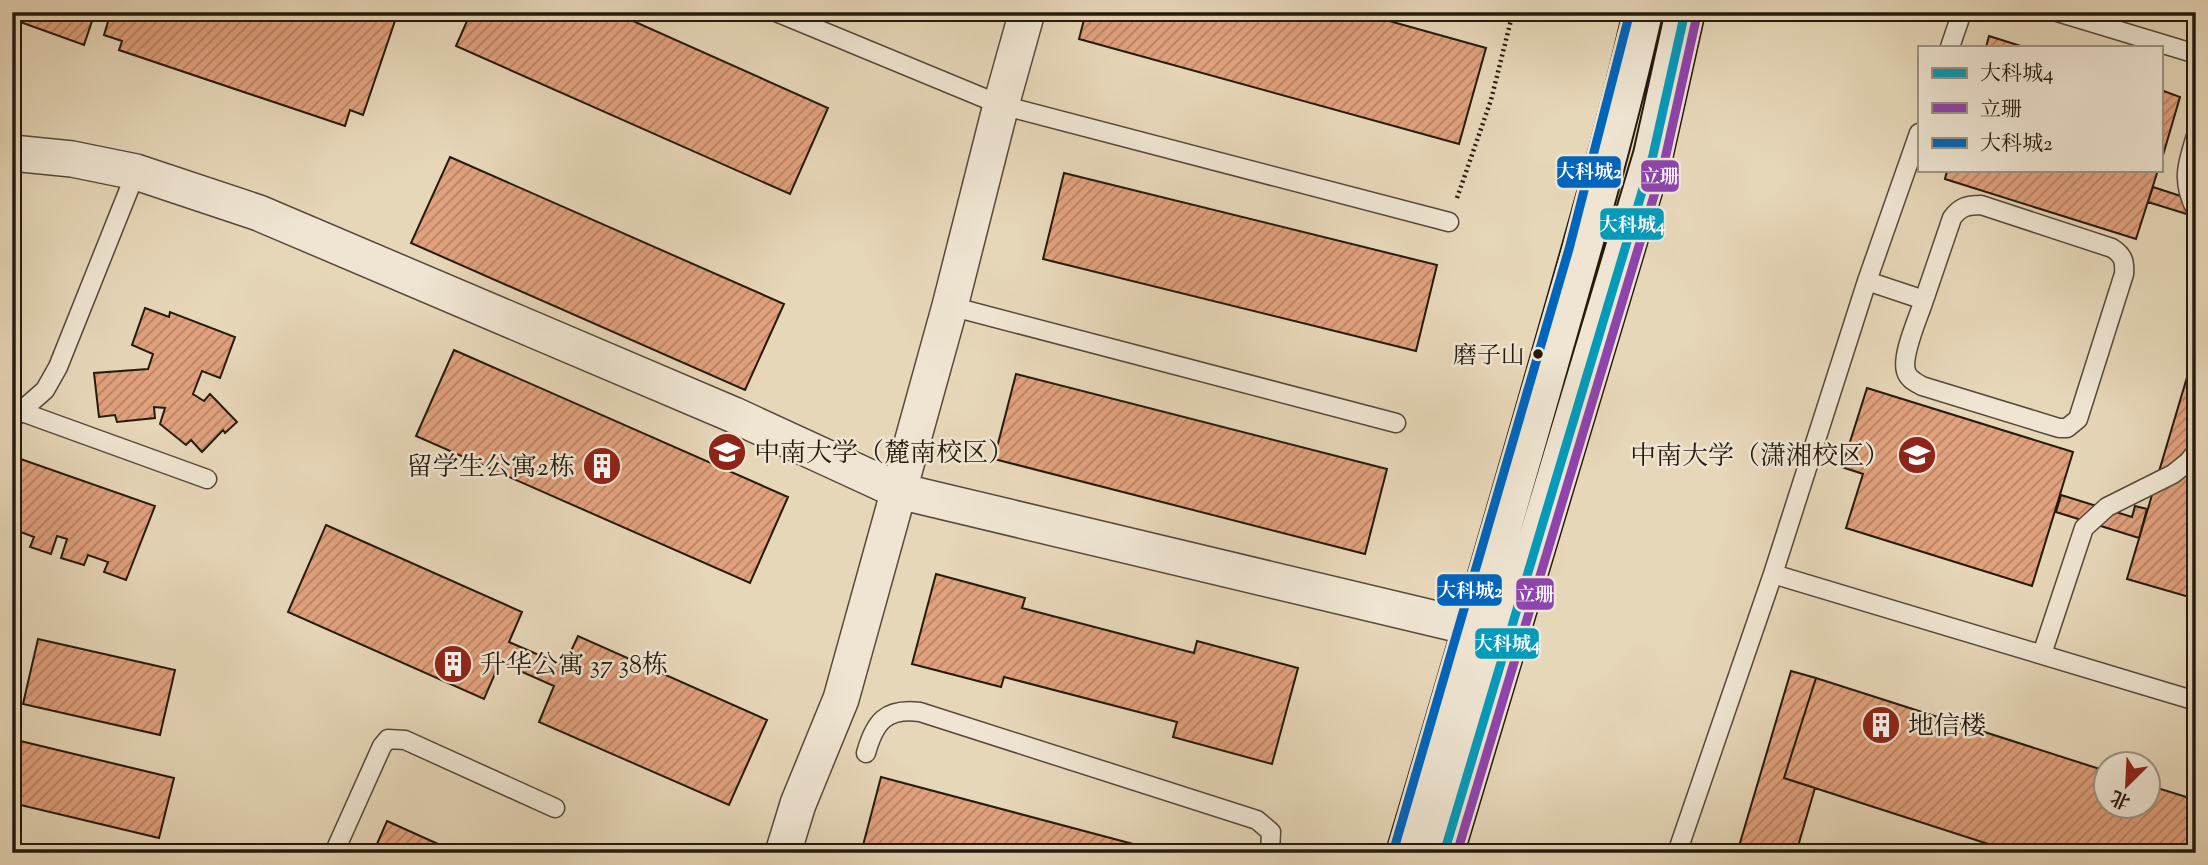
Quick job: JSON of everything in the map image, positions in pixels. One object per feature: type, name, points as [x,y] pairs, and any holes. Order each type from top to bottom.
[{"type":"main road","points":[[1444,853],[1488,643],[1643,12]]},
{"type":"main road","points":[[1406,853],[1488,643],[1653,155],[1685,12]]},
{"type":"street","points":[[783,853],[798,804],[841,699],[950,306],[1027,12]]},
{"type":"street","points":[[12,153],[72,159],[131,181],[726,433],[896,501],[1488,643]]},
{"type":"street","points":[[12,173],[131,181]]},
{"type":"lane","points":[[776,12],[1001,105],[1449,222]]},
{"type":"lane","points":[[1950,46],[1962,12]]},
{"type":"lane","points":[[2057,12],[2196,54]]},
{"type":"lane","points":[[1677,853],[1773,575],[1867,281],[1918,136]]},
{"type":"lane","points":[[2196,136],[2185,167],[2189,195],[2196,210]]},
{"type":"lane","points":[[131,181],[58,367],[45,390],[17,416],[207,479]]},
{"type":"lane","points":[[1968,205],[1981,205],[2112,248],[2120,253],[2125,262],[2124,274],[2078,419],[2067,429],[1922,386],[1911,380],[1905,370],[1906,355],[1924,300],[1952,218],[1959,209],[1968,205]]},
{"type":"lane","points":[[1867,281],[1924,300]]},
{"type":"lane","points":[[950,306],[1396,422]]},
{"type":"lane","points":[[2042,654],[2084,528],[2107,507],[2173,474],[2188,463],[2196,452]]},
{"type":"lane","points":[[1773,575],[2196,701]]},
{"type":"lane","points":[[866,752],[879,722],[889,714],[904,710],[920,712],[1257,820],[1270,832],[1270,853]]},
{"type":"lane","points":[[334,853],[382,746],[388,739],[405,740],[555,808]]},
{"type":"path","points":[[1449,222],[1491,100],[1513,12]]},
{"type":"building","points":[[12,12],[95,12],[84,45],[12,19]]},
{"type":"building","points":[[111,12],[398,12],[363,115],[350,110],[345,126],[119,50],[122,41],[104,35]]},
{"type":"building","points":[[471,12],[613,12],[828,108],[790,194],[456,46]]},
{"type":"building","points":[[1086,12],[1357,12],[1486,48],[1459,144],[1079,39]]},
{"type":"building","points":[[1989,36],[2021,46],[1986,46]]},
{"type":"building","points":[[2162,90],[2180,97],[2162,159]]},
{"type":"building","points":[[450,157],[784,304],[745,390],[411,243]]},
{"type":"building","points":[[1947,172],[2157,172],[2136,239],[1945,179]]},
{"type":"building","points":[[1064,173],[1437,265],[1416,351],[1043,259]]},
{"type":"building","points":[[2153,187],[2196,201],[2196,217],[2148,202]]},
{"type":"building","points":[[145,308],[169,317],[170,312],[235,337],[220,378],[202,371],[193,394],[204,401],[210,394],[237,422],[225,433],[223,430],[202,452],[191,440],[186,445],[160,424],[165,408],[154,407],[155,418],[117,422],[115,415],[99,417],[94,373],[148,369],[153,354],[132,345]]},
{"type":"building","points":[[2196,347],[2196,599],[2127,579]]},
{"type":"building","name":"留学生公寓2栋","points":[[454,350],[788,497],[750,583],[416,436]]},
{"type":"building","points":[[1016,374],[1387,469],[1365,554],[994,459]]},
{"type":"building","points":[[1867,388],[2073,452],[2032,586],[1846,528],[1863,474],[1842,467]]},
{"type":"building","points":[[12,456],[155,506],[126,580],[104,572],[108,562],[88,555],[84,565],[61,558],[67,539],[57,536],[51,554],[30,547],[34,537],[13,529],[12,531]]},
{"type":"building","points":[[2061,495],[2132,517],[2135,506],[2147,509],[2139,538],[2056,512]]},
{"type":"building","name":"升华公寓 37 38栋","points":[[326,525],[522,612],[509,642],[564,666],[578,636],[767,720],[729,805],[539,722],[554,686],[500,662],[484,699],[288,612]]},
{"type":"building","points":[[936,574],[1025,598],[1022,608],[1194,653],[1197,641],[1298,668],[1272,764],[1173,737],[1177,722],[1004,677],[1001,687],[912,664]]},
{"type":"building","points":[[38,639],[175,670],[160,735],[23,704]]},
{"type":"building","points":[[1791,671],[1816,678],[1784,778],[1815,788],[1796,853],[1737,853]]},
{"type":"building","name":"地信楼","points":[[1816,678],[2092,767],[2092,820],[2162,820],[2162,789],[2196,800],[2196,853],[2016,853],[1784,778]]},
{"type":"building","points":[[12,739],[174,778],[159,838],[12,803]]},
{"type":"building","points":[[881,777],[1167,853],[861,853]]},
{"type":"building","points":[[387,821],[458,853],[373,853]]},
{"type":"transit line","name":"大科城2","points":[[1394,849],[1569,249],[1630,12]]},
{"type":"transit line","name":"大科城4","points":[[1444,853],[1653,155],[1685,12]]},
{"type":"transit line","name":"立珊","points":[[1457,853],[1665,159],[1697,15]]},
{"type":"place","name":"磨子山","points":[[1538,354]]},
{"type":"place","name":"中南大学（麓南校区）","points":[[727,452]]},
{"type":"place","name":"中南大学（潇湘校区）","points":[[1917,455]]},
{"type":"place","name":"留学生公寓2栋","points":[[602,466]]},
{"type":"place","name":"升华公寓 37 38栋","points":[[453,664]]},
{"type":"place","name":"地信楼","points":[[1881,725]]}]
